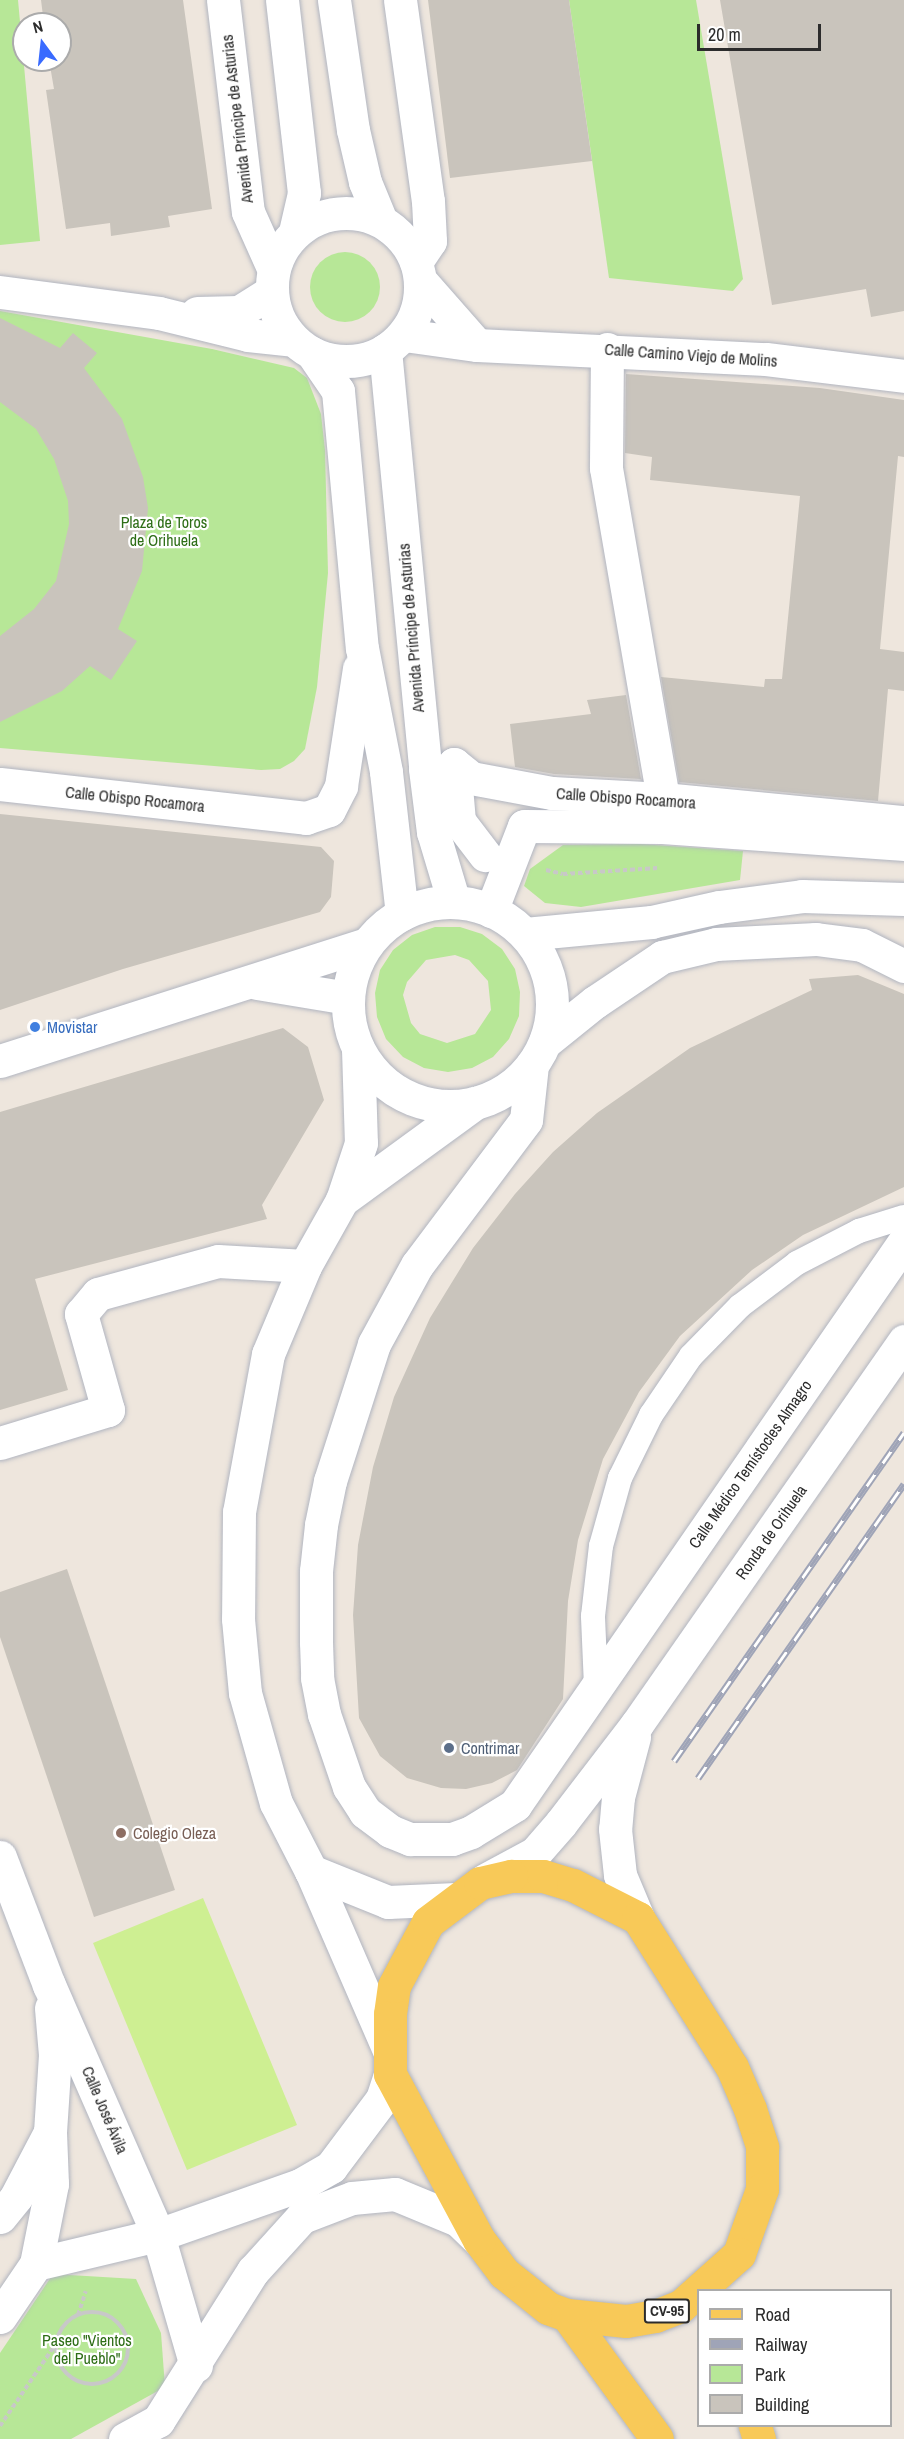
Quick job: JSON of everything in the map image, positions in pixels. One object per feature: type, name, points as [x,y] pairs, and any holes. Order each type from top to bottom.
[{"type":"main road","points":[[390,2062],[394,1986],[406,1959],[428,1923],[468,1891],[511,1876],[543,1876],[573,1885],[638,1918]]},
{"type":"main road","name":"CV-95","points":[[638,1918],[732,2067],[762,2147],[762,2189],[739,2254],[737,2289]]},
{"type":"main road","name":"CV-95","points":[[390,2062],[479,2240],[504,2273],[548,2308],[567,2315],[626,2321],[655,2316],[681,2306],[697,2292]]},
{"type":"main road","name":"CV-95","points":[[700,2289],[739,2254]]},
{"type":"main road","name":"CV-95","points":[[567,2315],[657,2439]]},
{"type":"street","name":"Avenida Príncipe de Asturias","points":[[223,0],[248,212],[272,280]]},
{"type":"street","points":[[159,313],[239,312],[272,280],[295,232],[304,193],[282,0]]},
{"type":"street","points":[[334,0],[353,130],[365,182],[381,221]]},
{"type":"street","points":[[0,292],[159,313],[303,347],[349,361],[395,343],[415,315],[418,271],[430,241],[428,201],[400,0]]},
{"type":"street","points":[[295,232],[314,219],[336,213],[360,214],[381,221],[408,246],[418,271],[477,345]]},
{"type":"street","points":[[272,280],[282,326],[303,347],[338,391],[362,648],[386,772],[402,914]]},
{"type":"street","name":"Avenida Príncipe de Asturias","points":[[395,343],[424,768],[433,832],[454,902]]},
{"type":"street","name":"Calle Camino Viejo de Molins","points":[[395,343],[607,349],[766,359],[904,376]]},
{"type":"street","points":[[607,349],[606,468],[663,799]]},
{"type":"street","name":"Calle Obispo Rocamora","points":[[0,784],[306,818],[329,810],[341,786],[362,648]]},
{"type":"street","name":"Calle Obispo Rocamora","points":[[485,855],[459,821],[454,764],[471,778],[492,784],[552,793],[663,799],[904,822]]},
{"type":"street","name":"Calle Obispo Rocamora","points":[[491,911],[524,826],[662,827],[904,844]]},
{"type":"street","points":[[525,934],[651,922],[719,907],[802,896],[904,898]]},
{"type":"street","points":[[475,1103],[452,1106],[407,1097],[371,1069],[358,1049],[349,1024],[348,998],[354,970],[368,944],[402,914],[427,904],[454,902],[491,911],[525,934],[541,958],[550,986],[552,1015],[538,1053]]},
{"type":"street","points":[[342,1200],[475,1103],[507,1089],[538,1053],[595,1002],[662,957],[716,944],[816,939],[862,945],[904,966]]},
{"type":"street","points":[[0,1061],[368,944]]},
{"type":"street","points":[[252,982],[348,998]]},
{"type":"street","points":[[19,2277],[158,2235],[300,2185],[331,2167],[382,2099],[390,2062],[311,1871],[276,1803],[259,1753],[245,1693],[238,1619],[239,1512],[268,1354],[305,1266],[342,1200],[361,1143],[358,1049]]},
{"type":"street","name":"Calle Médico Temístocles Almagro","points":[[538,1053],[526,1120],[417,1265],[371,1354],[333,1472],[321,1525],[316,1571],[317,1678],[343,1775],[365,1812],[390,1831],[430,1841],[471,1832],[515,1805],[904,1242]]},
{"type":"street","points":[[0,1443],[108,1410],[81,1314],[98,1294],[218,1261],[305,1266]]},
{"type":"street","name":"Ronda de Orihuela","points":[[468,1891],[535,1853],[637,1724],[904,1341]]},
{"type":"street","name":"Ronda de Orihuela","points":[[637,1724],[618,1797],[615,1829],[620,1875],[638,1918]]},
{"type":"street","name":"Calle José Ávila","points":[[0,1857],[49,1985],[158,2235],[196,2366]]},
{"type":"street","points":[[311,1871],[388,1902],[468,1891]]},
{"type":"street","name":"Calle José Ávila","points":[[0,2317],[19,2277],[52,2184],[50,2132],[55,2055],[49,1985]]},
{"type":"street","name":"Calle José Ávila","points":[[0,2217],[16,2197],[50,2132]]},
{"type":"street","points":[[125,2439],[158,2421],[196,2366],[253,2271],[302,2217],[352,2198],[395,2194],[458,2220],[479,2240]]},
{"type":"lane","points":[[596,1686],[593,1616],[601,1546],[620,1479],[651,1415],[691,1356],[740,1306],[797,1263],[859,1231],[904,1217]]},
{"type":"path","points":[[562,874],[638,869]]},
{"type":"path","points":[[0,2426],[56,2344],[60,2332],[78,2315],[87,2288]]},
{"type":"path","points":[[56,2344],[61,2367],[80,2382],[102,2383],[121,2371],[129,2349],[121,2327],[101,2313],[78,2315]]},
{"type":"green space","points":[[0,0],[18,0],[19,12],[12,12],[12,72],[25,72],[40,241],[0,245]]},
{"type":"green space","points":[[569,0],[696,0],[743,279],[733,291],[609,278]]},
{"type":"green space","points":[[345,252],[358,255],[370,262],[377,274],[380,287],[377,300],[370,312],[358,319],[345,322],[332,319],[320,312],[313,300],[310,287],[313,274],[320,262],[332,255]]},
{"type":"green space","name":"Plaza de Toros de Orihuela","points":[[0,311],[212,349],[294,368],[307,378],[321,414],[325,450],[328,573],[317,687],[305,749],[294,761],[280,769],[261,770],[0,748]]},
{"type":"green space","points":[[640,844],[743,851],[740,880],[581,907],[545,903],[524,886],[530,869],[563,845]]},
{"type":"green space","points":[[435,927],[460,927],[482,934],[502,949],[515,969],[520,992],[519,1016],[509,1039],[493,1057],[472,1068],[448,1072],[424,1068],[403,1057],[386,1039],[377,1017],[375,993],[380,970],[393,950],[412,935]],"holes":[[[455,955],[469,960],[488,981],[491,1010],[475,1034],[447,1043],[420,1034],[411,1023],[403,995],[407,982],[426,960]]]},
{"type":"green space","points":[[203,1898],[297,2125],[187,2170],[93,1943]]},
{"type":"green space","name":"Paseo \"Vientos del Pueblo\"","points":[[53,2274],[136,2279],[161,2333],[165,2387],[71,2439],[0,2439],[0,2353]]},
{"type":"building","points":[[41,0],[183,0],[212,209],[168,216],[170,227],[111,236],[110,223],[66,229],[46,90],[54,89],[51,72],[72,72],[72,12],[42,12]]},
{"type":"building","points":[[428,0],[569,0],[592,161],[450,178]]},
{"type":"building","points":[[720,0],[904,0],[904,311],[871,317],[866,289],[772,305]]},
{"type":"building","points":[[0,318],[60,348],[73,333],[97,353],[84,368],[122,419],[143,477],[148,508],[142,571],[118,629],[137,641],[111,680],[90,666],[62,691],[0,722],[0,636],[34,609],[56,581],[69,524],[68,501],[54,459],[36,429],[0,402]]},
{"type":"building","points":[[626,374],[820,388],[904,400],[904,457],[898,456],[880,649],[904,652],[904,691],[888,689],[878,801],[679,782],[661,677],[764,687],[765,679],[782,679],[800,496],[650,480],[652,457],[625,453]]},
{"type":"building","points":[[626,695],[641,779],[554,774],[515,767],[510,724],[591,714],[587,700]]},
{"type":"building","points":[[0,814],[321,847],[334,861],[331,897],[320,912],[123,969],[0,1010]]},
{"type":"building","points":[[858,975],[904,994],[904,1187],[803,1235],[752,1270],[680,1336],[639,1392],[603,1459],[578,1540],[568,1601],[563,1699],[517,1770],[492,1783],[466,1789],[441,1788],[407,1778],[380,1756],[359,1718],[353,1615],[358,1545],[373,1467],[394,1397],[430,1318],[473,1248],[515,1194],[553,1152],[597,1113],[690,1048],[812,990],[809,979]]},
{"type":"building","points":[[283,1028],[308,1047],[324,1100],[262,1205],[267,1219],[35,1279],[68,1390],[0,1410],[0,1112]]},
{"type":"building","points":[[67,1569],[175,1890],[94,1917],[0,1637],[0,1592]]},
{"type":"railway","points":[[674,1761],[904,1432]]},
{"type":"railway","points":[[698,1778],[904,1484]]},
{"type":"place","name":"Movistar","points":[[35,1027]]},
{"type":"place","name":"Contrimar","points":[[449,1748]]},
{"type":"place","name":"Colegio Oleza","points":[[121,1833]]}]
